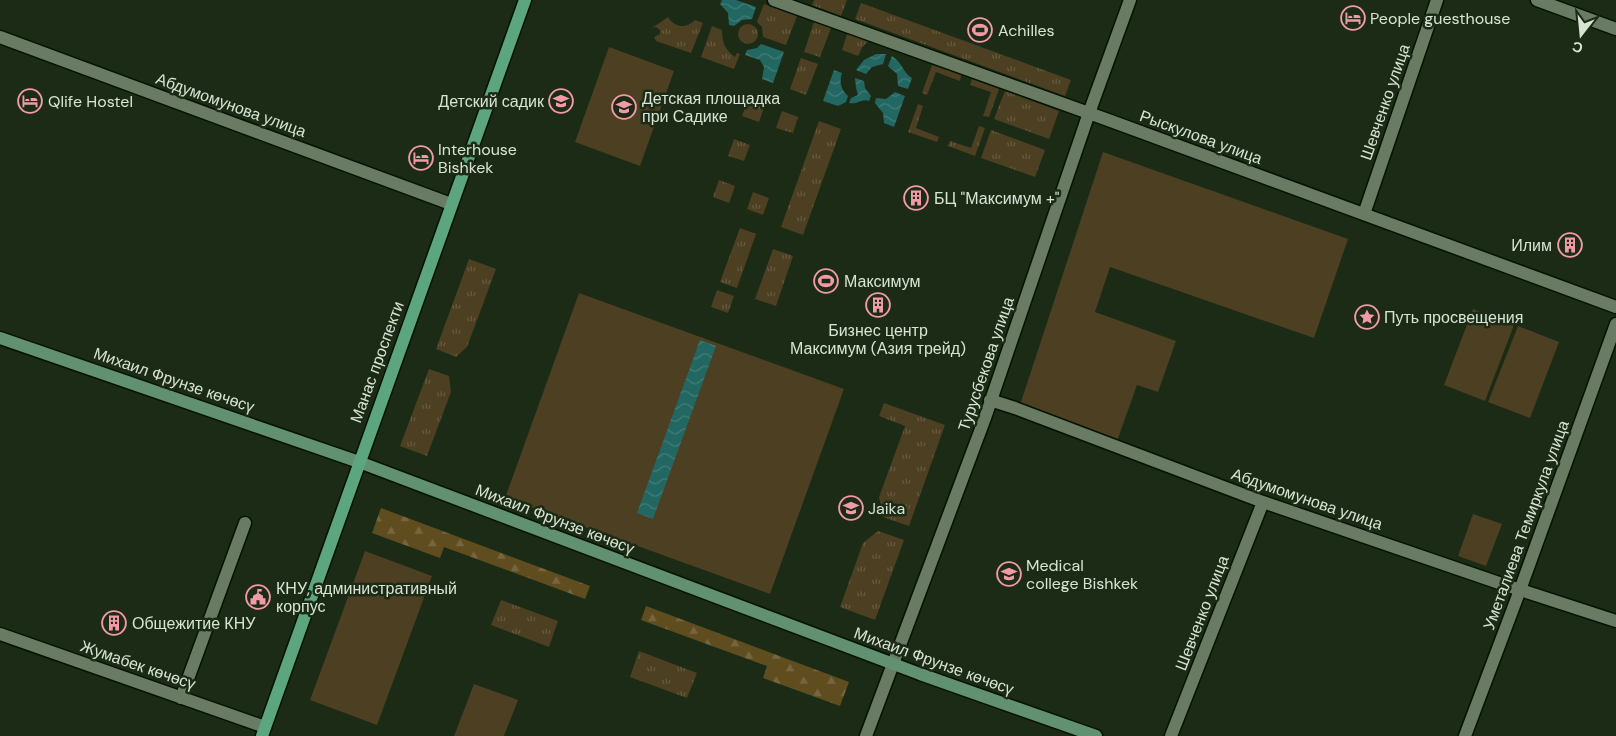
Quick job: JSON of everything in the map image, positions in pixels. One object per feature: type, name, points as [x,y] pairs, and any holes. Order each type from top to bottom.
[{"type":"main road","name":"Манас проспекти","points":[[263,732],[525,0]]},
{"type":"main road","name":"Михаил Фрунзе көчөсү","points":[[0,338],[359,462],[894,664],[1096,736]]},
{"type":"street","name":"Рыскулова улица","points":[[774,0],[1089,113],[1616,307]]},
{"type":"street","name":"Турусбекова улица","points":[[866,736],[990,400],[1130,0]]},
{"type":"street","name":"Шевченко улица","points":[[1364,214],[1437,0]]},
{"type":"street","points":[[1537,0],[1616,29]]},
{"type":"street","name":"Абдумомунова улица","points":[[0,37],[451,204]]},
{"type":"street","name":"Уметалиева Темиркула улица","points":[[1465,736],[1616,324]]},
{"type":"street","name":"Абдумомунова улица","points":[[990,400],[1263,502],[1616,622]]},
{"type":"street","name":"Шевченко улица","points":[[1171,736],[1263,502]]},
{"type":"street","points":[[181,698],[245,523]]},
{"type":"street","name":"Жумабек көчөсү","points":[[0,634],[181,698],[263,732]]},
{"type":"green space","points":[[814,0],[847,0],[841,16],[812,5]]},
{"type":"green space","points":[[861,3],[1071,80],[1065,96],[855,19]]},
{"type":"green space","points":[[764,4],[797,16],[786,45],[763,37],[762,27],[757,22]]},
{"type":"green space","points":[[668,17],[671,21],[681,26],[688,25],[695,20],[703,23],[691,53],[656,41],[654,37],[660,34],[660,30],[656,27],[652,28]]},
{"type":"green space","points":[[814,22],[831,28],[820,57],[804,52]]},
{"type":"green space","points":[[748,24],[755,27],[758,34],[755,41],[748,44],[741,41],[738,34],[741,27]]},
{"type":"green space","points":[[712,26],[722,30],[723,42],[729,52],[735,57],[737,53],[740,54],[734,69],[701,57]]},
{"type":"green space","points":[[849,28],[874,37],[863,46],[858,56],[842,50]]},
{"type":"green space","name":"Детская площадка при Садике","points":[[609,47],[674,71],[640,166],[575,142]]},
{"type":"green space","points":[[801,58],[818,64],[806,95],[790,89]]},
{"type":"green space","points":[[932,65],[961,75],[960,81],[936,72],[927,95],[922,93]]},
{"type":"green space","points":[[972,79],[999,89],[989,117],[983,116],[991,92],[970,85]]},
{"type":"green space","points":[[1005,91],[1059,111],[1049,139],[994,119]]},
{"type":"green space","points":[[748,99],[765,105],[759,122],[742,116]]},
{"type":"green space","points":[[918,104],[923,106],[916,128],[939,137],[937,142],[908,132]]},
{"type":"green space","points":[[782,111],[798,117],[793,133],[776,128]]},
{"type":"green space","points":[[819,121],[841,129],[803,235],[781,227]]},
{"type":"green space","points":[[979,126],[985,128],[975,156],[948,146],[950,141],[971,148]]},
{"type":"green space","points":[[991,130],[1045,150],[1035,177],[981,158]]},
{"type":"green space","points":[[734,139],[750,145],[744,161],[728,156]]},
{"type":"green space","points":[[1103,152],[1348,239],[1314,338],[1110,267],[1095,312],[1176,341],[1158,392],[1137,385],[1116,444],[1019,408]]},
{"type":"green space","points":[[719,180],[735,186],[729,203],[713,197]]},
{"type":"green space","points":[[753,192],[769,198],[763,215],[747,209]]},
{"type":"green space","points":[[740,228],[756,234],[737,288],[720,282]]},
{"type":"green space","points":[[773,249],[793,256],[776,306],[755,299]]},
{"type":"green space","points":[[469,259],[496,269],[467,347],[456,357],[436,349]]},
{"type":"green space","points":[[717,290],[734,296],[728,313],[711,307]]},
{"type":"green space","points":[[579,293],[844,389],[770,594],[505,498]]},
{"type":"green space","points":[[1473,309],[1514,325],[1485,401],[1444,385]]},
{"type":"green space","points":[[1518,326],[1559,342],[1530,418],[1488,402]]},
{"type":"green space","points":[[429,369],[449,376],[451,392],[427,456],[400,446]]},
{"type":"green space","points":[[884,403],[945,425],[909,526],[883,517],[879,497],[905,426],[879,416]]},
{"type":"green space","points":[[381,508],[590,586],[585,599],[444,547],[440,558],[372,533]]},
{"type":"green space","points":[[1473,514],[1502,524],[1486,566],[1458,556]]},
{"type":"green space","points":[[878,531],[904,540],[875,620],[840,607],[863,543]]},
{"type":"green space","points":[[365,551],[432,576],[377,725],[310,700]]},
{"type":"green space","points":[[501,600],[558,621],[549,647],[491,625]]},
{"type":"green space","points":[[646,606],[849,682],[840,706],[763,678],[767,666],[641,620]]},
{"type":"green space","points":[[639,651],[697,673],[687,698],[630,677]]},
{"type":"green space","points":[[474,684],[518,700],[504,736],[454,736]]},
{"type":"water","points":[[722,0],[736,0],[756,7],[752,19],[742,20],[734,26],[729,25],[728,13],[720,4]]},
{"type":"water","points":[[761,44],[784,52],[773,83],[762,79],[764,67],[760,60],[745,55],[747,50],[757,48]]},
{"type":"water","points":[[876,54],[886,54],[883,64],[872,67],[866,74],[856,70],[864,60]]},
{"type":"water","points":[[892,56],[912,78],[908,89],[898,86],[897,74],[888,66]]},
{"type":"water","points":[[834,70],[842,73],[841,86],[848,96],[846,102],[838,106],[823,101]]},
{"type":"water","points":[[855,78],[864,81],[865,88],[871,96],[869,101],[849,103],[851,98],[858,95]]},
{"type":"water","points":[[895,92],[905,96],[894,127],[884,123],[883,113],[875,103],[876,98],[886,99]]},
{"type":"water","points":[[700,340],[716,346],[653,519],[637,513]]},
{"type":"place","name":"People guesthouse","points":[[1353,18]]},
{"type":"place","name":"Achilles","points":[[980,30]]},
{"type":"place","name":"Qlife Hostel","points":[[30,101]]},
{"type":"place","name":"Детский садик","points":[[561,101]]},
{"type":"place","name":"Детская площадка при Садике","points":[[624,107]]},
{"type":"place","name":"Interhouse Bishkek","points":[[421,158]]},
{"type":"place","name":"БЦ \"Максимум +\"","points":[[916,198]]},
{"type":"place","name":"Илим","points":[[1570,245]]},
{"type":"place","name":"Максимум","points":[[826,281]]},
{"type":"place","name":"Бизнес центр Максимум (Азия трейд)","points":[[878,305]]},
{"type":"place","name":"Путь просвещения","points":[[1367,317]]},
{"type":"place","name":"Jaika","points":[[851,508]]},
{"type":"place","name":"Medical college Bishkek","points":[[1009,574]]},
{"type":"place","name":"КНУ, административный корпус","points":[[258,597]]},
{"type":"place","name":"Общежитие КНУ","points":[[114,623]]}]
